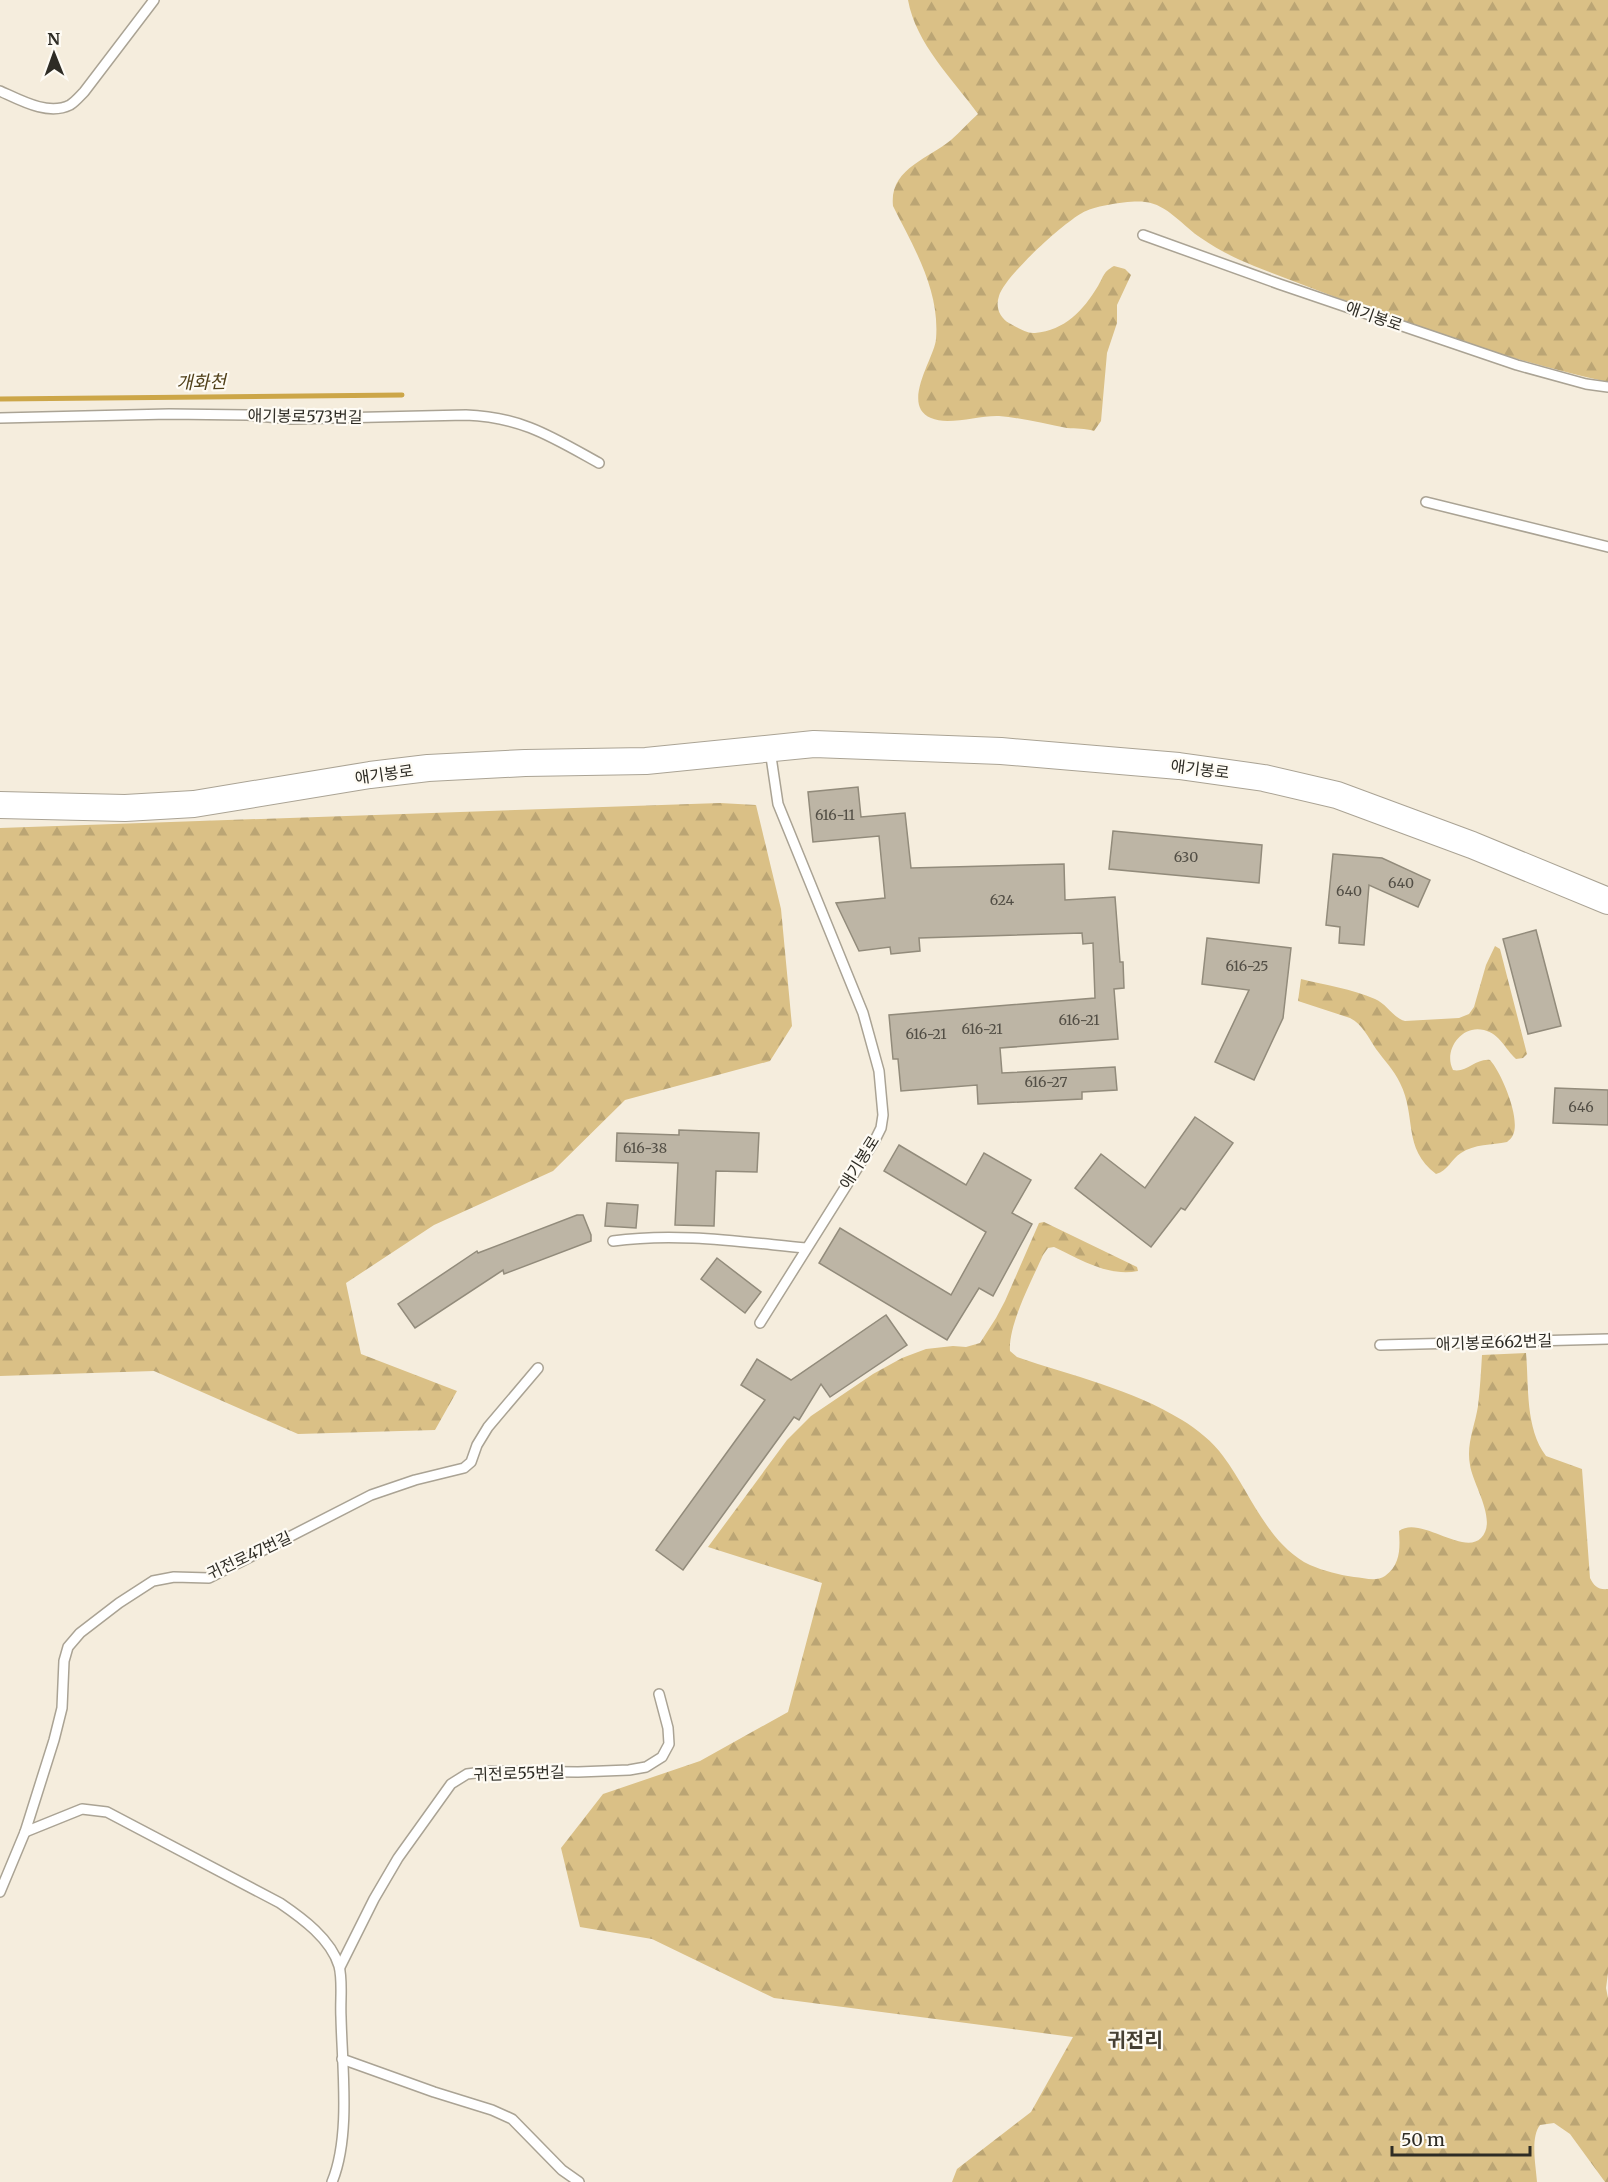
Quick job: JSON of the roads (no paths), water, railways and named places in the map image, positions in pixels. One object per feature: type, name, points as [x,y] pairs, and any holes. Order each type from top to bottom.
[{"type":"main road","name":"애기봉로","points":[[0,805],[125,808],[194,804],[370,775],[428,768],[646,760],[825,744],[1001,751],[1179,766],[1264,778],[1337,795],[1472,845],[1608,901]]},
{"type":"lane","points":[[0,91],[29,104],[53,110],[71,105],[84,92],[154,0]]},
{"type":"lane","name":"애기봉로","points":[[1143,235],[1517,365],[1586,384],[1608,387]]},
{"type":"lane","name":"애기봉로573번길","points":[[0,418],[169,414],[247,415],[291,419],[493,416],[518,422],[550,436],[599,463]]},
{"type":"lane","points":[[1426,502],[1608,548]]},
{"type":"lane","name":"애기봉로","points":[[760,1323],[875,1140],[881,1128],[883,1115],[879,1071],[862,1013],[778,804],[770,748]]},
{"type":"lane","points":[[613,1241],[640,1237],[672,1237],[806,1248]]},
{"type":"lane","name":"애기봉로662번길","points":[[1380,1345],[1608,1339]]},
{"type":"lane","name":"귀전로47번길","points":[[0,1892],[25,1832],[54,1740],[62,1708],[64,1661],[68,1647],[80,1634],[118,1603],[153,1581],[174,1577],[209,1578],[371,1495],[415,1480],[464,1468],[471,1462],[477,1445],[488,1427],[538,1368]]},
{"type":"lane","name":"귀전로55번길","points":[[339,1967],[398,1858],[451,1784],[467,1774],[491,1771],[578,1772],[646,1767],[662,1757],[669,1744],[668,1728],[659,1694]]},
{"type":"lane","name":"귀전로55번길","points":[[25,1832],[82,1809],[107,1812],[280,1903],[303,1919],[323,1940],[339,1967],[342,2140],[338,2169],[333,2182]]},
{"type":"lane","points":[[342,2059],[492,2110],[512,2119],[562,2170],[579,2182]]},
{"type":"waterway","name":"개화천","points":[[0,399],[402,395]]},
{"type":"district","name":"귀전리","points":[[1135,2039]]}]
